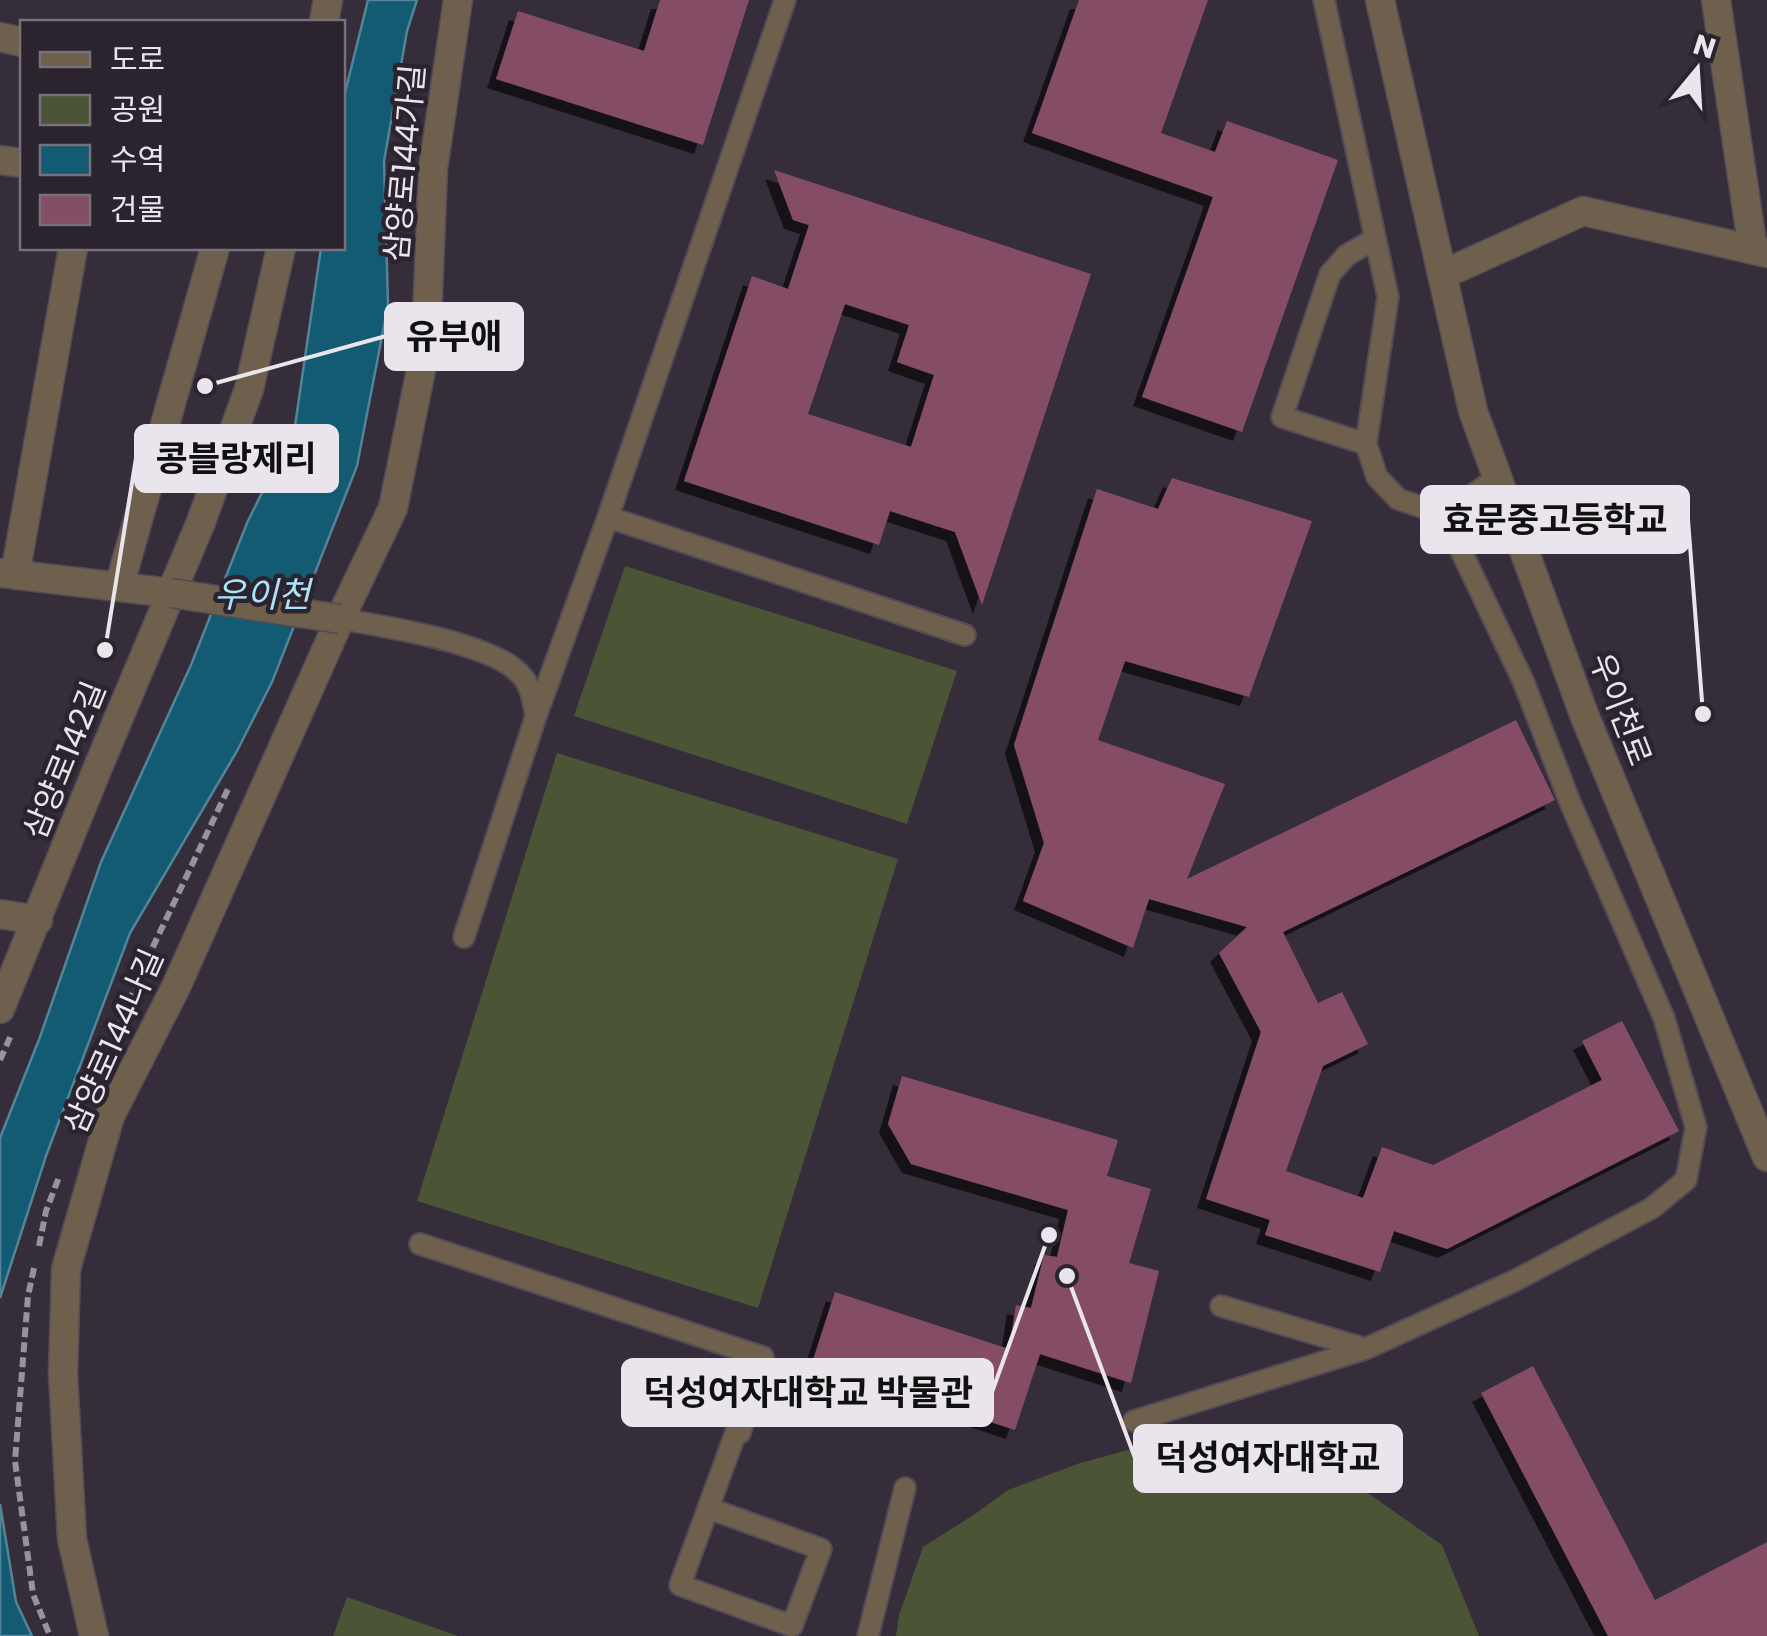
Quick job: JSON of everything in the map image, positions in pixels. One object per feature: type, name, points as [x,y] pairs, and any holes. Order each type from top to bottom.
[{"type":"street","name":"삼양로144가길","points":[[340,619],[393,508],[426,345],[433,169],[458,0]]},
{"type":"street","name":"우이천로","points":[[1380,0],[1473,411],[1585,717],[1767,1157]]},
{"type":"street","points":[[1442,275],[1583,211],[1760,251],[1716,0]]},
{"type":"street","points":[[73,250],[8,574],[171,593],[340,619]]},
{"type":"street","points":[[119,587],[213,250]]},
{"type":"street","name":"삼양로142길","points":[[0,1010],[201,522],[249,389],[281,250]]},
{"type":"street","name":"삼양로144나길","points":[[94,1636],[72,1539],[62,1374],[66,1269],[110,1116],[176,987],[340,619]]},
{"type":"street","points":[[0,914],[38,920]]},
{"type":"lane","points":[[464,937],[536,716],[785,0]]},
{"type":"lane","points":[[1134,1422],[1365,1349],[1514,1281],[1652,1208],[1686,1180],[1696,1127],[1664,1018],[1570,802],[1524,683],[1444,514],[1398,499],[1377,477],[1366,444],[1388,297],[1324,0]]},
{"type":"lane","points":[[1366,444],[1282,417],[1330,274],[1347,254],[1376,238]]},
{"type":"lane","points":[[1444,514],[1498,477]]},
{"type":"lane","points":[[608,517],[966,636]]},
{"type":"lane","points":[[340,619],[403,630],[499,657],[522,674],[536,716]]},
{"type":"lane","points":[[420,1244],[763,1357],[738,1433],[708,1508],[680,1585],[792,1626],[821,1549],[708,1508]]},
{"type":"lane","points":[[1222,1306],[1365,1349]]},
{"type":"lane","points":[[868,1636],[905,1488]]},
{"type":"path","points":[[112,1043],[150,952],[230,785]]},
{"type":"green space","points":[[625,566],[957,671],[907,824],[574,716]]},
{"type":"green space","points":[[557,753],[898,859],[758,1308],[417,1201]]},
{"type":"green space","points":[[1143,1446],[1209,1449],[1289,1463],[1362,1489],[1442,1545],[1479,1636],[896,1636],[899,1615],[923,1547],[1008,1490],[1080,1463]]},
{"type":"green space","points":[[347,1597],[458,1636],[333,1636]]},
{"type":"water","name":"우이천","points":[[368,0],[417,0],[407,31],[384,161],[388,305],[357,466],[272,682],[237,751],[130,933],[46,1156],[0,1298],[0,1138],[101,862],[191,665],[247,523],[295,426],[321,250],[345,250],[345,93]]},
{"type":"water","points":[[0,1504],[16,1602],[32,1636],[0,1636]]},
{"type":"building","points":[[660,0],[749,0],[703,145],[496,79],[518,11],[644,51]]},
{"type":"building","points":[[1079,0],[1208,0],[1161,133],[1215,152],[1227,121],[1338,160],[1242,432],[1142,397],[1213,197],[1032,133]]},
{"type":"building","points":[[774,170],[1091,274],[982,605],[955,532],[890,511],[879,545],[684,481],[752,276],[788,289],[809,225],[793,220]],"holes":[[[845,304],[909,325],[897,362],[934,375],[911,447],[808,414]]]},
{"type":"building","points":[[1172,478],[1312,521],[1249,697],[1125,661],[1098,740],[1225,784],[1187,879],[1516,720],[1555,800],[1283,932],[1318,1003],[1342,992],[1368,1044],[1323,1066],[1286,1171],[1363,1198],[1382,1147],[1433,1165],[1602,1080],[1582,1041],[1622,1021],[1679,1131],[1447,1249],[1394,1231],[1380,1272],[1265,1235],[1270,1220],[1206,1199],[1261,1032],[1219,953],[1247,927],[1149,899],[1133,948],[1023,901],[1044,843],[1014,745],[1097,489],[1158,509]]},
{"type":"building","points":[[902,1076],[1118,1140],[1107,1176],[1151,1189],[1129,1263],[1159,1271],[1131,1383],[1040,1354],[1015,1430],[812,1363],[835,1292],[1009,1349],[1016,1305],[1031,1308],[1044,1255],[1057,1257],[1068,1210],[911,1164],[888,1124]]},
{"type":"building","points":[[1533,1366],[1655,1600],[1767,1542],[1767,1636],[1608,1636],[1481,1393]]},
{"type":"place","name":"유부애","points":[[205,386]]},
{"type":"place","name":"콩블랑제리","points":[[105,650]]},
{"type":"place","name":"효문중고등학교","points":[[1703,714]]},
{"type":"place","name":"덕성여자대학교 박물관","points":[[1049,1235]]},
{"type":"place","name":"덕성여자대학교","points":[[1067,1276]]}]
